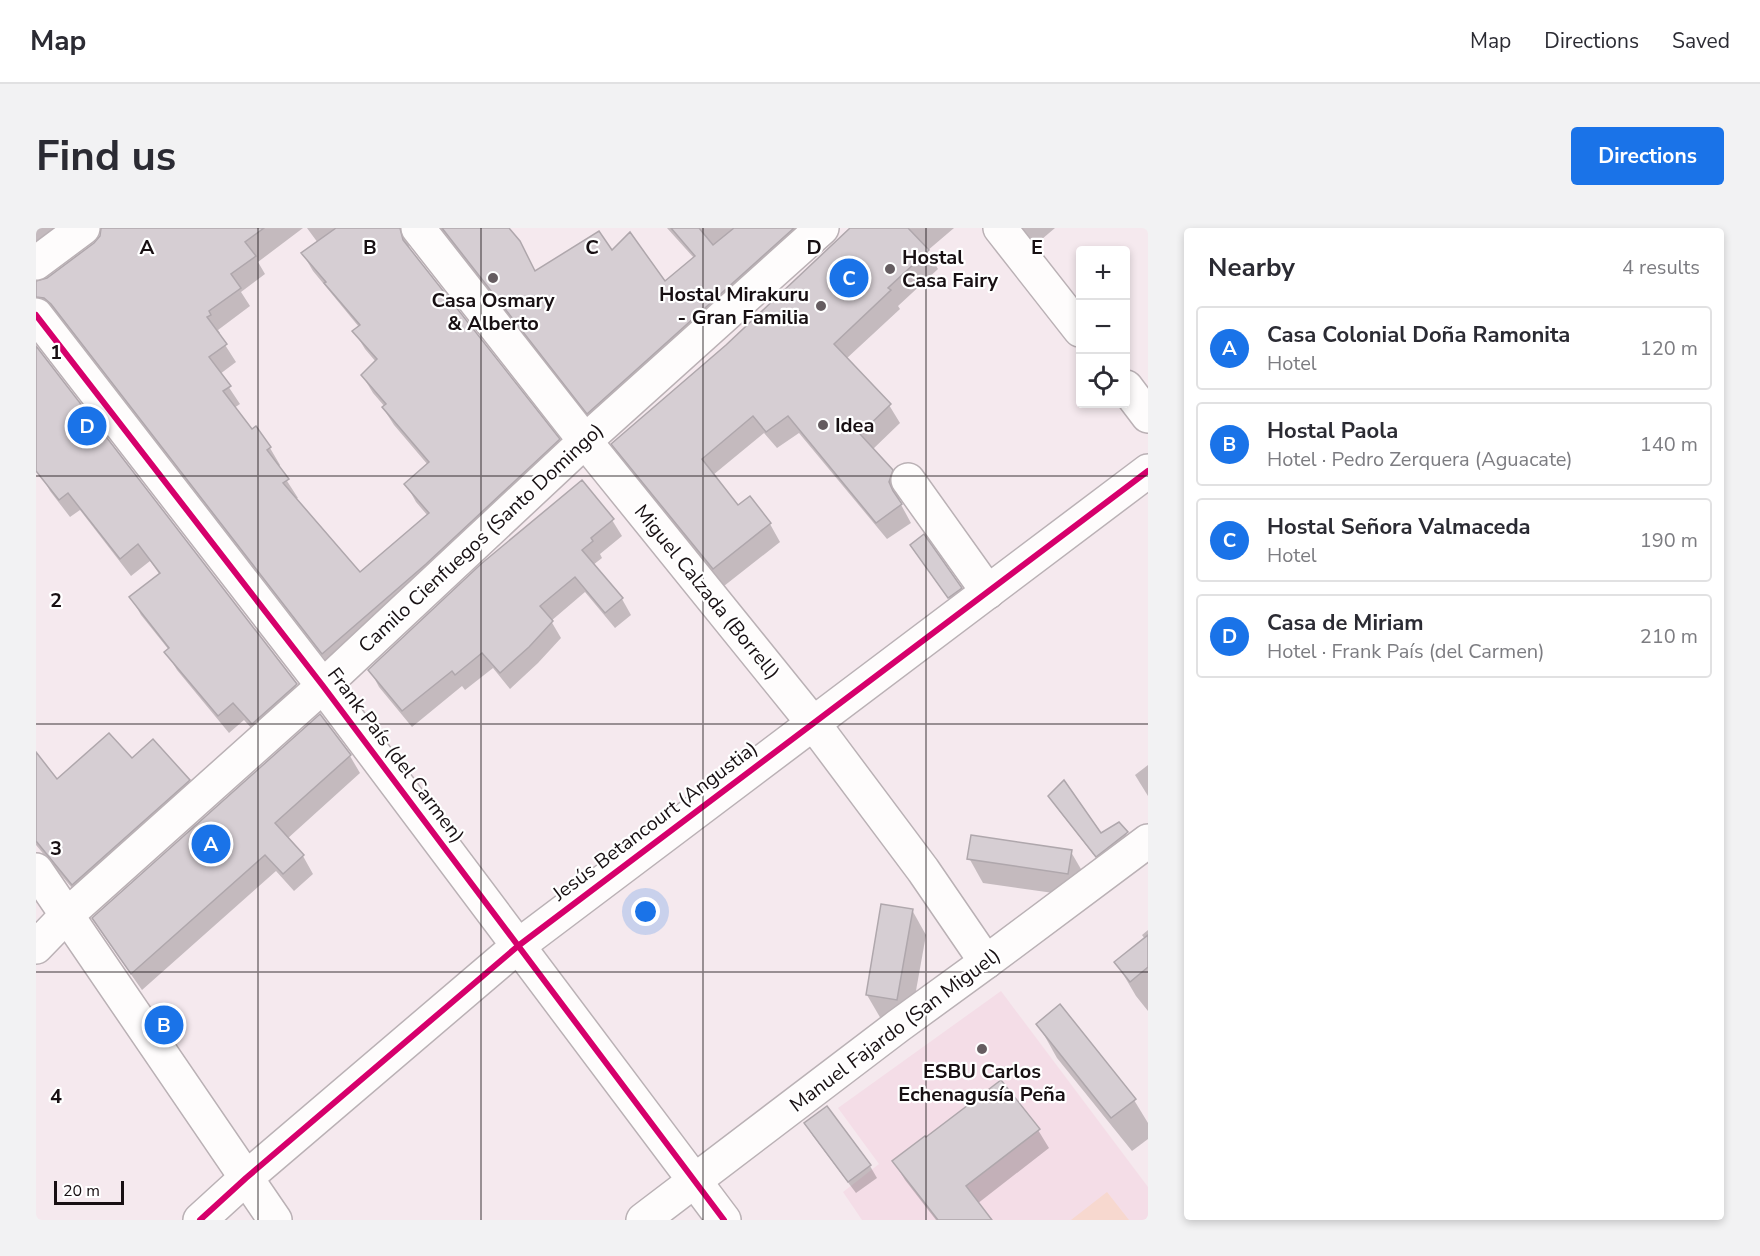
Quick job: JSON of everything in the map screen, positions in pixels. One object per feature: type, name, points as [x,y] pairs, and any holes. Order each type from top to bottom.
[{"type":"street","points":[[36,263],[83,228]]},
{"type":"street","name":"Miguel Calzada (Borrell)","points":[[418,228],[585,441],[813,723],[923,870],[986,962]]},
{"type":"street","name":"Camilo Cienfuegos (Santo Domingo)","points":[[36,947],[67,915],[323,686],[585,441],[822,228]]},
{"type":"street","points":[[1000,228],[1076,325]]},
{"type":"street","name":"Frank País (del Carmen)","points":[[36,315],[323,686],[724,1220]]},
{"type":"street","points":[[1130,393],[1148,416]]},
{"type":"street","name":"Jesús Betancourt (Angustia)","points":[[200,1220],[518,946],[1148,471]]},
{"type":"street","points":[[908,480],[988,592]]},
{"type":"street","name":"Manuel Fajardo (San Miguel)","points":[[643,1220],[898,1026],[1148,841]]},
{"type":"street","points":[[36,870],[274,1220]]},
{"type":"shaded area","name":"ESBU Carlos Echenagusía Peña","points":[[1001,991],[1148,1187],[1148,1220],[862,1220],[843,1192],[879,1164],[838,1108]]},
{"type":"shaded area","points":[[1107,1192],[1129,1220],[1071,1220]]},
{"type":"building","points":[[101,228],[264,228],[245,242],[256,256],[231,274],[241,288],[209,311],[211,315],[207,317],[227,344],[209,357],[231,386],[223,391],[252,429],[256,426],[271,447],[267,450],[289,479],[283,483],[360,572],[429,513],[404,484],[429,462],[382,407],[386,404],[361,375],[377,359],[352,331],[360,325],[301,253],[336,228],[400,228],[403,240],[560,439],[426,564],[322,654],[51,304],[44,298],[36,297],[36,281],[47,278],[94,243],[100,236]]},
{"type":"building","points":[[442,228],[509,228],[520,241],[535,271],[599,231],[612,250],[630,232],[665,281],[695,256],[671,228],[699,228],[713,245],[734,228],[794,228],[587,414]]},
{"type":"building","points":[[850,228],[908,228],[929,250],[888,288],[891,290],[834,344],[891,404],[860,434],[893,470],[889,482],[902,504],[876,523],[788,416],[766,432],[753,416],[702,459],[738,505],[750,496],[771,523],[713,569],[611,444],[726,345]]},
{"type":"building","points":[[36,346],[297,684],[252,724],[233,703],[218,716],[164,652],[169,648],[129,597],[160,573],[138,544],[120,559],[68,493],[59,500],[36,471]]},
{"type":"building","points":[[582,480],[614,519],[591,538],[593,541],[582,550],[623,598],[605,613],[575,577],[540,606],[553,621],[500,673],[482,653],[455,675],[452,671],[402,711],[368,670],[481,564]]},
{"type":"building","points":[[924,534],[962,588],[948,598],[910,545]]},
{"type":"building","points":[[320,714],[351,755],[275,823],[304,855],[283,874],[265,855],[131,974],[92,918]]},
{"type":"building","points":[[109,733],[132,758],[153,739],[190,780],[72,885],[36,841],[36,752],[57,779]]},
{"type":"building","points":[[1064,780],[1101,833],[1119,822],[1128,832],[1096,857],[1048,796]]},
{"type":"building","points":[[971,835],[1072,850],[1068,874],[967,859]]},
{"type":"building","points":[[881,904],[913,909],[897,1000],[866,995]]},
{"type":"building","points":[[1148,935],[1148,967],[1130,982],[1114,962]]},
{"type":"building","points":[[1060,1004],[1136,1099],[1111,1118],[1036,1024]]},
{"type":"building","points":[[1001,1080],[1040,1129],[966,1186],[992,1220],[938,1220],[892,1161]]},
{"type":"building","points":[[827,1106],[871,1165],[848,1182],[804,1123]]},
{"type":"cycle path","points":[[36,315],[323,686],[724,1220]]},
{"type":"cycle path","points":[[200,1220],[518,946],[1148,471]]},
{"type":"place","name":"Hostal Casa Fairy","points":[[890,269]]},
{"type":"place","name":"Casa Osmary & Alberto","points":[[493,278]]},
{"type":"place","name":"Hostal Señora Valmaceda","points":[[849,278]]},
{"type":"place","name":"Hostal Mirakuru - Gran Familia","points":[[821,306]]},
{"type":"place","name":"Idea","points":[[823,425]]},
{"type":"place","name":"Casa de Miriam","points":[[87,426]]},
{"type":"place","name":"Casa Colonial Doña Ramonita","points":[[211,844]]},
{"type":"place","name":"Hostal Paola","points":[[164,1025]]},
{"type":"place","name":"ESBU Carlos Echenagusía Peña","points":[[982,1049]]}]
